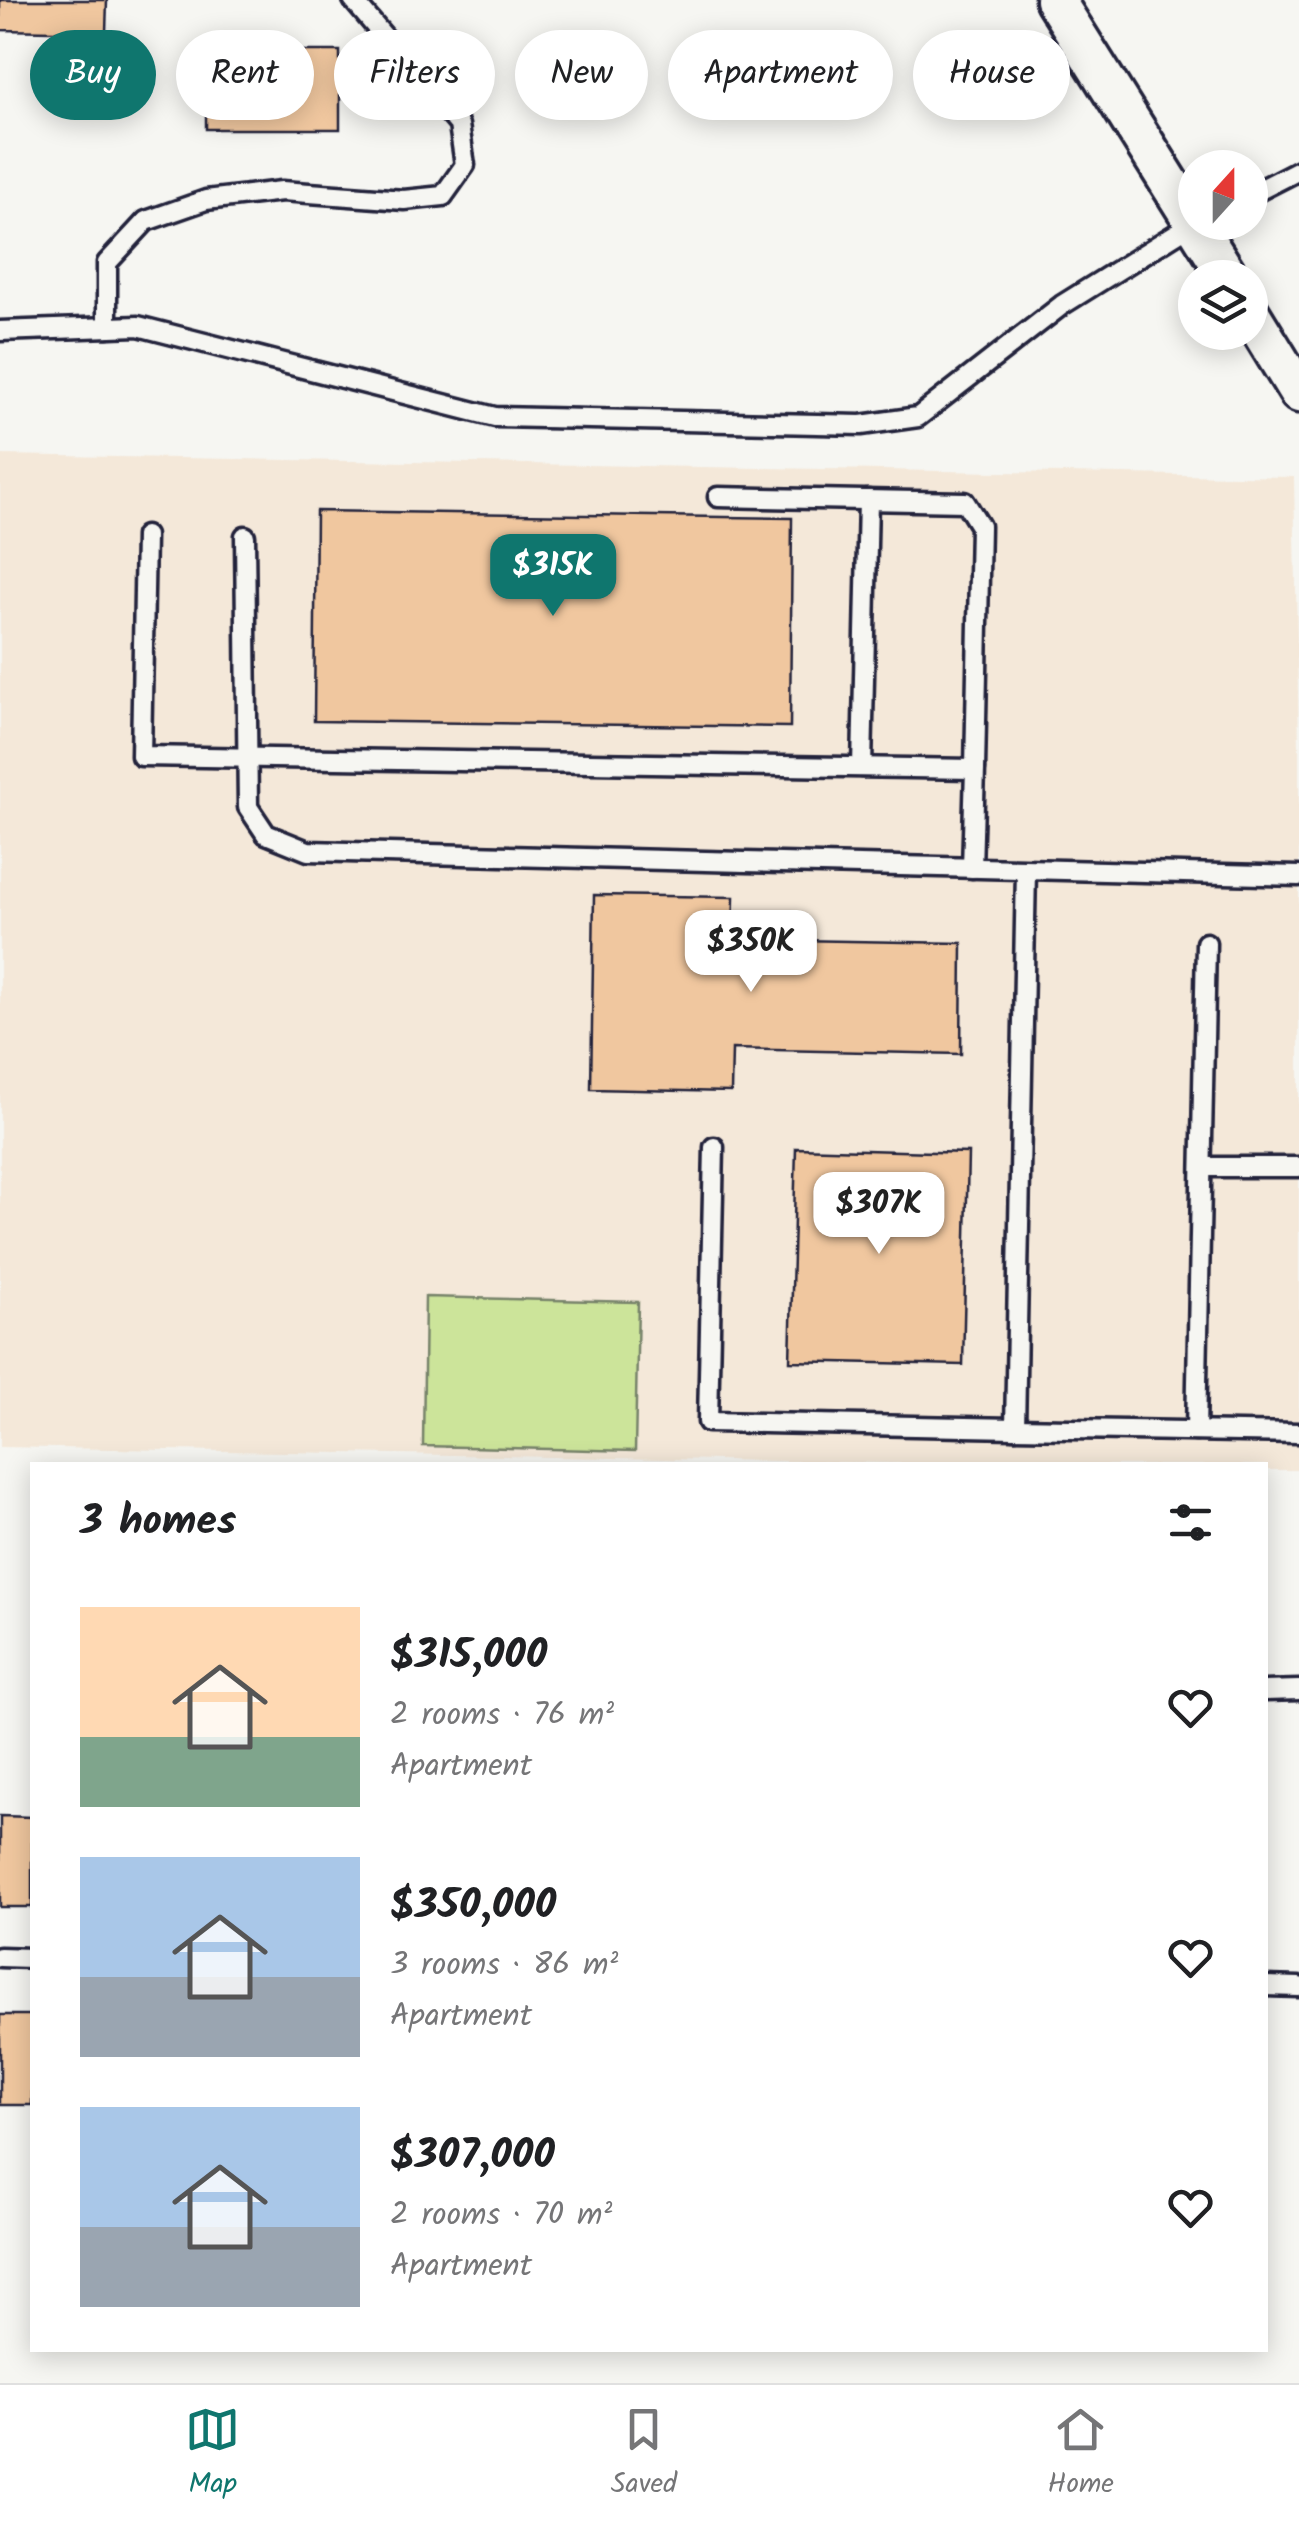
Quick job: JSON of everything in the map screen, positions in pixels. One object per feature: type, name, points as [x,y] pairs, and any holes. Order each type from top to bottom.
[{"type":"street","points":[[1055,0],[1178,195]]},
{"type":"street","points":[[1268,342],[1299,393]]},
{"type":"lane","points":[[107,327],[107,263],[146,222],[206,200],[282,192],[404,200],[444,196],[465,166],[459,125],[353,0]]},
{"type":"lane","points":[[1268,186],[1299,170]]},
{"type":"lane","points":[[0,332],[138,326],[494,417],[862,425],[918,417],[1062,305],[1178,233]]},
{"type":"lane","points":[[718,497],[965,502],[980,526],[972,868]]},
{"type":"lane","points":[[862,767],[868,500]]},
{"type":"lane","points":[[145,536],[142,756],[975,769]]},
{"type":"lane","points":[[245,536],[248,807],[266,834],[308,852],[1299,876]]},
{"type":"lane","points":[[1015,1428],[1026,870]]},
{"type":"lane","points":[[1196,1431],[1206,943]]},
{"type":"lane","points":[[714,1146],[708,1422],[1299,1432]]},
{"type":"lane","points":[[1202,1167],[1299,1167]]},
{"type":"lane","points":[[1268,1691],[1299,1690]]},
{"type":"lane","points":[[0,1957],[30,1958]]},
{"type":"lane","points":[[1268,1986],[1299,1987]]},
{"type":"shaded area","points":[[0,455],[1294,477],[1299,747],[1299,1470],[1268,1470],[1268,1462],[837,1462],[0,1447]]},
{"type":"green space","points":[[425,1297],[638,1302],[635,1451],[423,1446]]},
{"type":"building","points":[[0,0],[107,0],[106,30],[0,30]]},
{"type":"building","points":[[314,51],[334,51],[334,120],[340,120],[340,129],[206,129],[206,120],[314,120]]},
{"type":"building","points":[[316,511],[792,518],[790,727],[314,721]]},
{"type":"building","points":[[594,895],[734,897],[733,939],[962,943],[961,1054],[732,1049],[731,1092],[591,1089]]},
{"type":"building","points":[[796,1148],[968,1153],[963,1365],[790,1361]]},
{"type":"building","points":[[0,1816],[30,1817],[30,1907],[0,1907]]},
{"type":"building","points":[[0,2015],[30,2015],[30,2105],[0,2105]]}]
